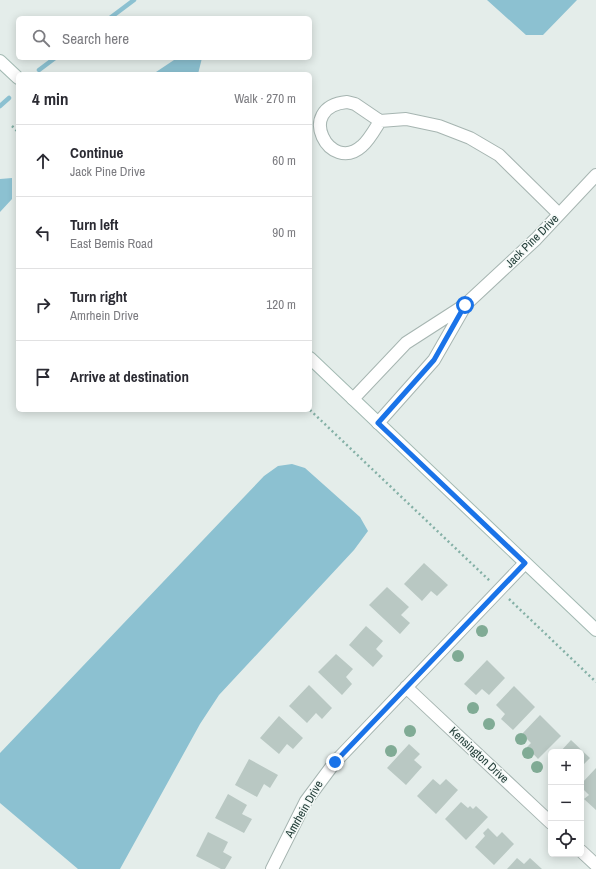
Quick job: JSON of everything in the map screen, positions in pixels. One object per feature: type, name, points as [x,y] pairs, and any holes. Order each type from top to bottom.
[{"type":"street","points":[[0,61],[16,76]]},
{"type":"street","points":[[380,121],[362,146],[347,152],[332,149],[325,143],[320,128],[320,120],[324,112],[330,106],[347,102],[355,104],[380,121],[406,119],[439,126],[470,138],[499,155],[559,214]]},
{"type":"street","name":"Jack Pine Drive","points":[[353,399],[406,343],[465,305],[536,239],[596,174]]},
{"type":"street","name":"Jack Pine Drive","points":[[378,423],[434,360],[465,305]]},
{"type":"street","points":[[312,360],[596,630]]},
{"type":"street","name":"Amrhein Drive","points":[[272,869],[306,801],[323,777],[406,686],[525,563]]},
{"type":"street","name":"Kensington Drive","points":[[406,686],[549,821]]},
{"type":"street","points":[[584,854],[596,865]]},
{"type":"path","points":[[12,126],[16,130]]},
{"type":"path","points":[[312,412],[596,682]]},
{"type":"water","points":[[487,0],[577,0],[543,35],[526,35]]},
{"type":"water","points":[[174,60],[202,60],[198,72],[156,72]]},
{"type":"water","points":[[12,178],[12,199],[0,212],[0,179]]},
{"type":"water","points":[[292,464],[305,468],[360,517],[368,531],[354,550],[219,695],[200,724],[120,869],[78,869],[0,803],[0,753],[264,476],[278,466]]},
{"type":"building","points":[[424,563],[448,585],[437,596],[431,591],[422,601],[404,584]]},
{"type":"building","points":[[387,587],[409,607],[401,615],[410,623],[400,634],[369,605]]},
{"type":"building","points":[[366,626],[383,641],[376,649],[383,656],[373,667],[349,645]]},
{"type":"building","points":[[336,654],[353,669],[346,677],[352,684],[342,695],[318,672]]},
{"type":"building","points":[[487,660],[505,678],[489,695],[482,689],[476,695],[464,684]]},
{"type":"building","points":[[309,685],[332,708],[322,719],[316,713],[307,723],[289,706]]},
{"type":"building","points":[[514,686],[535,707],[513,730],[501,719],[505,714],[496,705]]},
{"type":"building","points":[[540,715],[561,736],[538,759],[527,747],[531,743],[522,734]]},
{"type":"building","points":[[279,716],[303,738],[293,749],[287,744],[279,754],[260,738]]},
{"type":"building","points":[[571,740],[580,749],[563,749]]},
{"type":"building","points":[[409,744],[420,754],[414,760],[422,767],[406,785],[387,768]]},
{"type":"building","points":[[584,752],[590,758],[584,764]]},
{"type":"building","points":[[249,759],[278,775],[270,788],[264,784],[257,797],[235,785]]},
{"type":"building","points":[[596,768],[596,810],[584,799],[589,795],[584,790],[584,781]]},
{"type":"building","points":[[433,779],[440,785],[446,779],[458,790],[436,814],[417,796]]},
{"type":"building","points":[[228,794],[247,805],[242,814],[252,819],[244,833],[215,818]]},
{"type":"building","points":[[461,802],[468,808],[470,806],[473,809],[476,806],[488,817],[466,840],[445,819]]},
{"type":"building","points":[[488,828],[497,837],[502,832],[514,844],[494,865],[475,847],[485,836],[483,833]]},
{"type":"building","points":[[208,832],[228,842],[223,852],[232,857],[225,869],[221,869],[196,856]]},
{"type":"building","points":[[517,858],[524,864],[530,858],[542,869],[507,869]]},
{"type":"waterway","points":[[113,16],[134,0]]},
{"type":"waterway","points":[[39,70],[52,60]]},
{"type":"waterway","points":[[0,106],[9,98]]},
{"type":"route","points":[[335,762],[376,717],[525,563],[378,423],[434,360],[465,305]]}]
